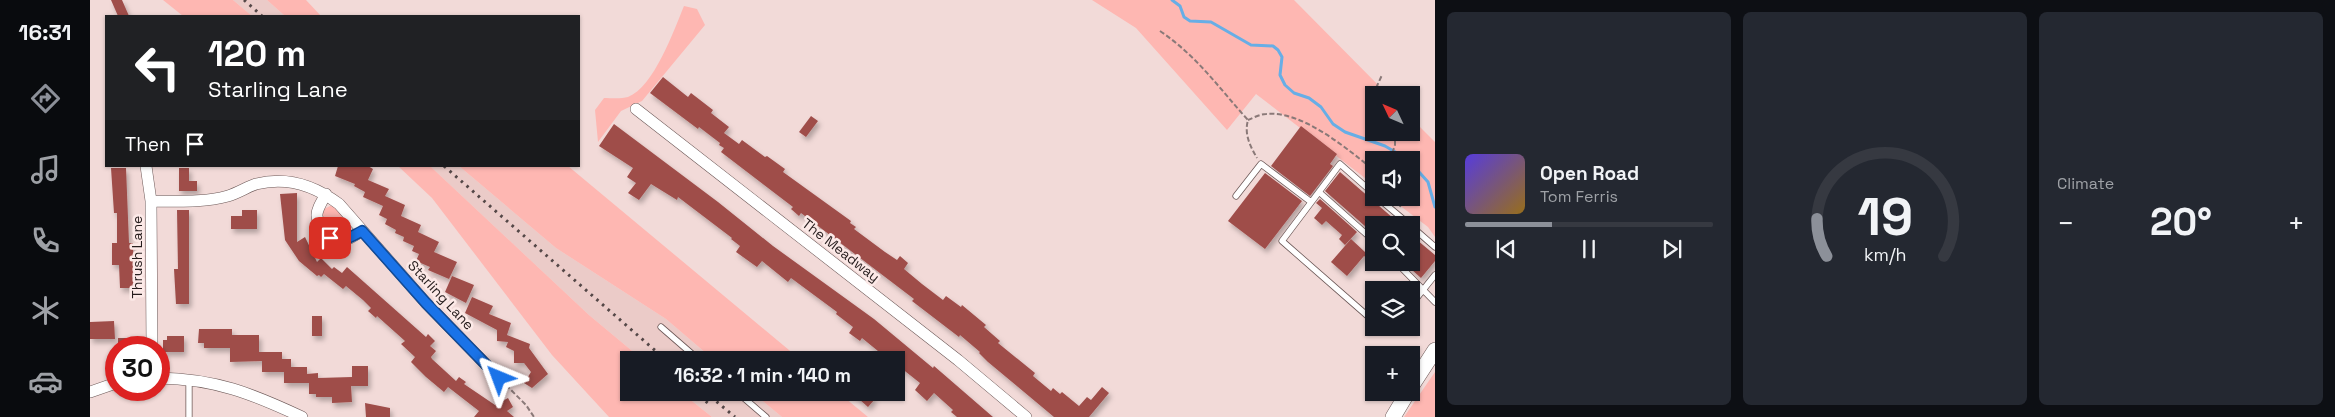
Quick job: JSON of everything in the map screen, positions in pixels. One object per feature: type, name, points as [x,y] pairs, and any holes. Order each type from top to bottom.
[{"type":"main road","points":[[1420,373],[1435,350]]},
{"type":"main road","points":[[1392,417],[1402,401]]},
{"type":"street","name":"The Meadway","points":[[636,110],[958,360],[1026,417]]},
{"type":"street","name":"Thrush Lane","points":[[146,167],[151,201],[152,336]]},
{"type":"street","name":"Starling Lane","points":[[151,201],[209,200],[229,196],[256,185],[285,181],[304,184],[326,194],[339,204],[426,303],[499,378]]},
{"type":"street","points":[[326,194],[316,213],[316,220],[330,238],[336,241],[343,240],[362,231]]},
{"type":"street","points":[[170,379],[213,382],[248,393],[302,417]]},
{"type":"street","points":[[90,392],[105,387]]},
{"type":"lane","points":[[1236,196],[1261,164],[1311,202]]},
{"type":"lane","points":[[1365,186],[1340,164],[1282,241],[1365,314]]},
{"type":"lane","points":[[1319,192],[1365,233]]},
{"type":"lane","points":[[1387,206],[1399,216]]},
{"type":"lane","points":[[1420,234],[1435,247]]},
{"type":"lane","points":[[1404,271],[1435,302]]},
{"type":"lane","points":[[1420,294],[1435,274]]},
{"type":"lane","points":[[661,327],[689,351]]},
{"type":"lane","points":[[189,380],[189,417]]},
{"type":"lane","points":[[747,401],[766,417]]},
{"type":"path","points":[[1160,31],[1183,47],[1202,66],[1248,120],[1249,146],[1261,164]]},
{"type":"path","points":[[1377,86],[1382,75]]},
{"type":"path","points":[[1248,120],[1266,114],[1295,118],[1334,141],[1365,163]]},
{"type":"path","points":[[499,378],[526,404],[534,417]]},
{"type":"shaded area","points":[[163,0],[233,0],[251,15],[182,15]]},
{"type":"shaded area","points":[[233,0],[267,0],[284,15],[251,15]]},
{"type":"shaded area","points":[[267,0],[306,0],[320,15],[284,15]]},
{"type":"shaded area","points":[[1092,0],[1294,0],[1379,86],[1365,86],[1365,141],[1420,141],[1420,127],[1435,142],[1435,237],[1428,227],[1420,221],[1420,216],[1414,216],[1400,206],[1420,206],[1420,151],[1365,151],[1365,178],[1256,94],[1227,130],[1136,28]]},
{"type":"shaded area","points":[[684,6],[697,9],[705,25],[642,101],[621,111],[598,142],[595,110],[604,98],[628,97],[646,82],[655,70],[669,43]]},
{"type":"shaded area","points":[[399,167],[431,167],[589,315],[632,351],[620,351],[620,401],[692,401],[712,417],[609,417],[552,355],[432,198]]},
{"type":"shaded area","points":[[431,167],[460,167],[556,248],[666,319],[703,351],[632,351],[589,315]]},
{"type":"shaded area","points":[[460,167],[569,167],[790,351],[703,351],[666,319],[556,248]]},
{"type":"shaded area","points":[[332,205],[349,221],[350,225],[347,233],[338,237],[321,221],[324,209]]},
{"type":"shaded area","points":[[1435,372],[1435,417],[1404,417],[1415,401],[1420,401],[1420,394]]},
{"type":"shaded area","points":[[692,401],[763,401],[782,417],[712,417]]},
{"type":"shaded area","points":[[763,401],[849,401],[868,417],[782,417]]},
{"type":"building","points":[[111,0],[122,0],[129,15],[118,15]]},
{"type":"building","points":[[663,77],[688,97],[691,93],[713,110],[711,113],[729,127],[724,133],[739,144],[742,140],[765,157],[767,156],[785,169],[783,172],[851,221],[850,223],[856,227],[854,229],[897,260],[900,256],[908,263],[904,269],[922,284],[943,300],[946,296],[961,307],[962,305],[986,325],[984,327],[1000,341],[998,343],[1035,373],[1033,376],[1051,391],[1053,388],[1060,394],[1062,392],[1079,406],[1087,397],[1091,400],[1102,387],[1109,393],[1089,417],[1054,417],[988,362],[980,352],[960,335],[959,337],[912,301],[914,299],[801,213],[799,216],[791,209],[793,207],[721,152],[724,148],[719,145],[720,143],[650,93]]},
{"type":"building","points":[[811,116],[818,121],[806,137],[799,132]]},
{"type":"building","points":[[614,124],[773,246],[874,319],[933,368],[934,366],[993,417],[957,417],[951,412],[953,410],[934,393],[927,401],[915,390],[920,383],[905,371],[905,351],[878,351],[862,338],[860,341],[849,333],[853,327],[836,314],[837,312],[791,278],[788,282],[762,261],[757,267],[736,252],[740,246],[732,238],[678,197],[677,200],[651,184],[639,200],[628,193],[636,183],[627,177],[633,168],[599,146]]},
{"type":"building","points":[[1301,126],[1337,154],[1330,164],[1333,166],[1310,196],[1271,166]]},
{"type":"building","points":[[338,167],[370,167],[373,169],[368,180],[389,189],[385,196],[405,205],[401,216],[421,225],[418,232],[439,242],[434,252],[457,262],[449,279],[428,270],[430,267],[416,261],[419,254],[412,251],[414,246],[403,241],[404,237],[395,233],[396,230],[385,224],[387,219],[379,215],[383,206],[363,197],[365,192],[354,186],[355,184],[335,176]]},
{"type":"building","points":[[111,168],[126,168],[129,243],[133,243],[134,288],[120,288],[119,265],[112,265],[112,243],[117,243],[117,213],[114,213]]},
{"type":"building","points":[[179,168],[189,168],[189,181],[197,181],[197,191],[179,191]]},
{"type":"building","points":[[1340,172],[1365,194],[1365,206],[1379,206],[1391,216],[1365,216],[1365,226],[1325,191]]},
{"type":"building","points":[[1265,173],[1302,201],[1265,249],[1228,221]]},
{"type":"building","points":[[297,193],[297,242],[305,237],[317,262],[321,258],[332,269],[334,267],[342,273],[347,267],[426,337],[428,334],[435,341],[430,346],[436,351],[431,357],[432,359],[456,381],[459,377],[466,382],[464,384],[495,405],[508,398],[513,407],[507,411],[514,417],[474,417],[479,411],[448,387],[444,392],[411,362],[415,357],[401,344],[405,341],[377,316],[376,318],[368,311],[371,308],[363,300],[346,286],[343,289],[324,274],[321,277],[317,276],[299,261],[285,240],[280,194]]},
{"type":"building","points":[[1320,199],[1357,232],[1345,245],[1339,239],[1342,235],[1326,221],[1322,225],[1314,218],[1322,208],[1316,203]]},
{"type":"building","points":[[177,210],[189,210],[189,304],[176,304],[174,269],[178,269]]},
{"type":"building","points":[[242,210],[257,210],[257,229],[231,229],[231,216],[242,216]]},
{"type":"building","points":[[1351,239],[1365,252],[1365,257],[1347,276],[1331,262]]},
{"type":"building","points":[[1420,242],[1435,255],[1435,261],[1421,278],[1413,271],[1420,271]]},
{"type":"building","points":[[452,276],[474,285],[466,303],[445,292]]},
{"type":"building","points":[[472,297],[493,306],[489,314],[511,323],[507,335],[530,344],[529,348],[548,374],[532,388],[524,383],[531,372],[524,363],[514,363],[514,351],[506,347],[508,342],[497,341],[497,330],[465,313]]},
{"type":"building","points":[[312,316],[322,316],[322,336],[312,336]]},
{"type":"building","points":[[114,321],[115,336],[105,336],[105,339],[90,339],[90,322]]},
{"type":"building","points":[[199,329],[232,329],[232,335],[259,335],[259,352],[282,352],[282,359],[291,359],[291,367],[307,367],[307,374],[318,373],[318,378],[352,377],[352,366],[368,366],[368,386],[351,386],[352,402],[332,403],[332,397],[316,397],[316,394],[309,394],[309,383],[284,383],[284,372],[262,372],[262,361],[230,362],[230,348],[204,348],[204,343],[198,343]]},
{"type":"building","points":[[170,336],[184,336],[184,352],[170,352]]},
{"type":"building","points":[[861,401],[873,401],[868,407]]},
{"type":"building","points":[[365,403],[390,408],[390,417],[366,417]]},
{"type":"waterway","points":[[1172,0],[1180,6],[1184,17],[1190,21],[1211,22],[1251,45],[1273,46],[1282,57],[1280,75],[1285,85],[1294,93],[1309,98],[1321,107],[1333,124],[1345,132],[1385,146],[1394,151]]},
{"type":"waterway","points":[[1420,173],[1428,182],[1435,207]]},
{"type":"railway","points":[[244,0],[261,15]]},
{"type":"railway","points":[[445,167],[656,351]]},
{"type":"railway","points":[[705,401],[709,404]]},
{"type":"railway","points":[[716,401],[735,417]]},
{"type":"route","points":[[330,238],[336,241],[343,240],[362,231],[426,303],[499,378]]}]
